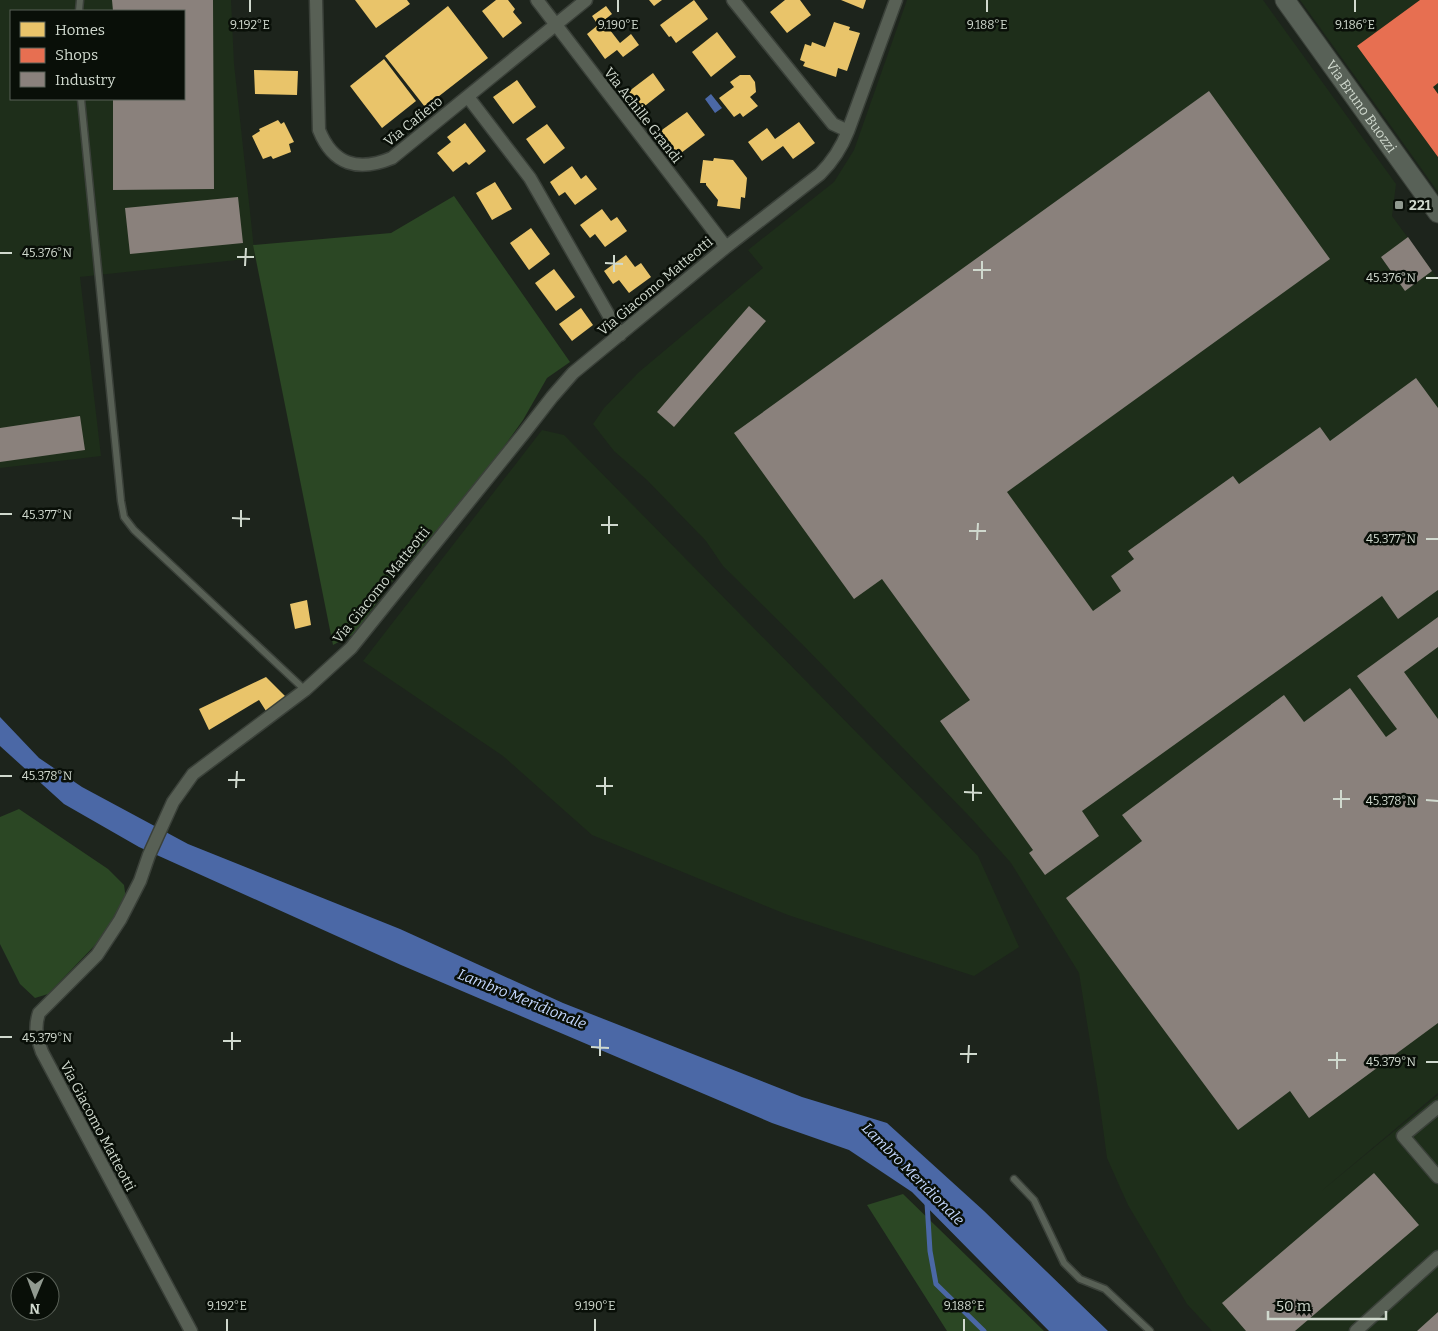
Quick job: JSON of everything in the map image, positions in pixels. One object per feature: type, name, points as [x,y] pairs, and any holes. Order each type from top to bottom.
[{"type":"main road","name":"Via Bruno Buozzi","points":[[1285,0],[1438,213]]},
{"type":"street","name":"Via Cafiero","points":[[316,0],[319,130],[324,142],[332,153],[348,163],[363,166],[378,164],[392,158],[586,0]]},
{"type":"street","name":"Via Achille Grandi","points":[[537,0],[726,247]]},
{"type":"street","points":[[733,0],[833,124],[848,131]]},
{"type":"street","name":"Via Giacomo Matteotti","points":[[191,1331],[42,1052],[35,1024],[39,1013],[96,955],[120,920],[140,881],[173,802],[193,774],[305,690],[352,648],[573,373],[726,247],[820,174],[833,161],[841,149],[896,0]]},
{"type":"street","points":[[468,97],[530,178],[620,335]]},
{"type":"street","points":[[1438,1107],[1403,1136],[1438,1177]]},
{"type":"street","points":[[1356,1331],[1438,1256]]},
{"type":"lane","points":[[81,100],[124,517],[134,530],[305,690]]},
{"type":"lane","points":[[1014,1178],[1034,1200],[1064,1263],[1080,1279],[1105,1289],[1150,1331]]},
{"type":"shaded area","points":[[0,0],[231,0],[234,64],[255,258],[80,277],[101,456],[0,468]]},
{"type":"shaded area","points":[[907,0],[1263,0],[1396,184],[1392,216],[1438,279],[1438,1093],[1319,1193],[1438,1095],[1438,1331],[1212,1331],[1187,1304],[1128,1205],[1107,1158],[1079,973],[1011,863],[971,818],[801,643],[723,566],[706,541],[647,480],[614,451],[593,424],[604,408],[639,372],[763,268],[748,250],[834,182],[854,150]]},
{"type":"shaded area","points":[[1300,0],[1438,0],[1438,192],[1396,133]]},
{"type":"shaded area","points":[[454,196],[570,362],[547,378],[523,420],[476,486],[392,582],[354,634],[333,645],[253,245],[391,233]]},
{"type":"shaded area","points":[[542,430],[564,435],[978,856],[1019,947],[974,976],[788,915],[592,835],[503,756],[363,661]]},
{"type":"shaded area","points":[[19,809],[108,869],[124,885],[126,899],[99,941],[48,994],[35,998],[20,984],[0,944],[0,817]]},
{"type":"shaded area","points":[[903,1194],[1044,1331],[947,1331],[867,1205]]},
{"type":"water","points":[[711,94],[722,108],[715,113],[705,99]]},
{"type":"water","name":"Lambro Meridionale","points":[[0,717],[39,758],[82,787],[188,844],[400,929],[563,1003],[802,1097],[887,1123],[984,1211],[1108,1331],[1049,1331],[912,1192],[849,1150],[772,1123],[401,965],[139,847],[64,804],[0,746]]},
{"type":"building: Homes","points":[[355,0],[407,0],[410,4],[376,28]]},
{"type":"building: Homes","points":[[496,0],[508,0],[515,9],[513,12],[522,23],[503,38],[482,11]]},
{"type":"building: Homes","points":[[649,0],[662,0],[654,6]]},
{"type":"building: Homes","points":[[694,0],[708,19],[676,43],[660,25]]},
{"type":"building: Homes","points":[[785,0],[800,0],[811,15],[787,33],[770,12]]},
{"type":"building: Homes","points":[[841,0],[866,0],[863,9]]},
{"type":"building: Homes","points":[[448,6],[488,58],[425,107],[385,56]]},
{"type":"building: Homes","points":[[606,6],[612,14],[603,21],[620,43],[631,34],[639,45],[623,57],[617,50],[605,59],[587,34],[598,25],[592,16]]},
{"type":"building: Homes","points":[[834,22],[850,27],[849,30],[860,33],[847,71],[838,68],[836,77],[803,66],[805,62],[800,60],[805,44],[811,46],[812,42],[825,47]]},
{"type":"building: Homes","points":[[717,32],[736,57],[711,77],[692,52]]},
{"type":"building: Homes","points":[[384,59],[416,101],[382,128],[350,86]]},
{"type":"building: Homes","points":[[254,70],[298,71],[297,95],[255,94]]},
{"type":"building: Homes","points":[[653,73],[665,90],[641,109],[628,92]]},
{"type":"building: Homes","points":[[740,75],[750,75],[755,82],[756,92],[750,97],[758,106],[743,117],[740,113],[734,117],[719,98],[734,87],[730,82]]},
{"type":"building: Homes","points":[[517,80],[536,107],[513,124],[493,97]]},
{"type":"building: Homes","points":[[687,112],[705,135],[677,156],[659,132]]},
{"type":"building: Homes","points":[[278,120],[281,124],[284,122],[294,142],[289,144],[291,152],[273,159],[271,156],[263,159],[252,136],[260,131],[259,129]]},
{"type":"building: Homes","points":[[799,122],[815,143],[793,159],[783,146],[762,161],[748,142],[767,128],[775,139]]},
{"type":"building: Homes","points":[[465,123],[486,151],[469,165],[466,162],[453,172],[437,153],[451,142],[447,137]]},
{"type":"building: Homes","points":[[547,124],[565,148],[544,164],[526,139]]},
{"type":"building: Homes","points":[[714,158],[733,160],[747,178],[745,198],[741,197],[740,209],[717,206],[718,200],[706,183],[700,183],[703,160],[713,161]]},
{"type":"building: Homes","points":[[572,166],[581,179],[586,175],[597,189],[575,205],[565,192],[559,196],[550,182]]},
{"type":"building: Homes","points":[[495,182],[512,209],[492,220],[476,193]]},
{"type":"building: Homes","points":[[602,209],[611,221],[617,217],[627,231],[605,247],[595,234],[590,238],[580,225]]},
{"type":"building: Homes","points":[[531,228],[550,254],[529,270],[510,243]]},
{"type":"building: Homes","points":[[626,255],[635,267],[641,263],[651,277],[629,293],[619,280],[613,284],[604,271]]},
{"type":"building: Homes","points":[[554,269],[575,297],[556,311],[535,283]]},
{"type":"building: Homes","points":[[581,308],[593,325],[572,341],[559,324]]},
{"type":"building: Homes","points":[[307,600],[311,625],[295,629],[290,604]]},
{"type":"building: Homes","points":[[266,677],[288,699],[266,711],[259,700],[209,730],[199,709]]},
{"type":"building: Shops","points":[[1420,0],[1438,0],[1438,83],[1433,87],[1438,94],[1438,157],[1357,46]]},
{"type":"building: Industry","points":[[112,0],[213,0],[214,189],[113,190],[113,100],[185,100],[185,10],[113,10]]},
{"type":"building: Industry","points":[[1209,91],[1330,259],[1007,492],[1093,611],[1121,591],[1111,576],[1134,559],[1128,551],[1233,476],[1239,484],[1320,427],[1330,441],[1416,378],[1438,408],[1438,590],[1398,619],[1382,596],[1082,811],[1099,836],[1045,875],[1029,853],[1033,850],[940,721],[970,700],[882,579],[854,599],[734,433]]},
{"type":"building: Industry","points":[[238,197],[243,243],[130,254],[125,208]]},
{"type":"building: Industry","points":[[1408,237],[1432,271],[1405,291],[1381,257]]},
{"type":"building: Industry","points":[[749,306],[766,321],[674,427],[657,412]]},
{"type":"building: Industry","points":[[80,416],[85,450],[0,462],[0,428]]},
{"type":"building: Industry","points":[[1438,617],[1438,647],[1404,672],[1438,719],[1438,1023],[1309,1118],[1290,1091],[1238,1130],[1066,898],[1142,841],[1122,815],[1284,695],[1304,722],[1350,688],[1386,737],[1397,729],[1357,676]]},
{"type":"building: Industry","points":[[1374,1173],[1419,1225],[1295,1331],[1246,1331],[1222,1303]]},
{"type":"building: Industry","points":[[1438,1312],[1438,1331],[1417,1331]]},
{"type":"waterway","name":"Lambro Meridionale","points":[[927,1203],[930,1251],[936,1284],[984,1331]]},
{"type":"place","name":"221","points":[[1399,205]]}]
